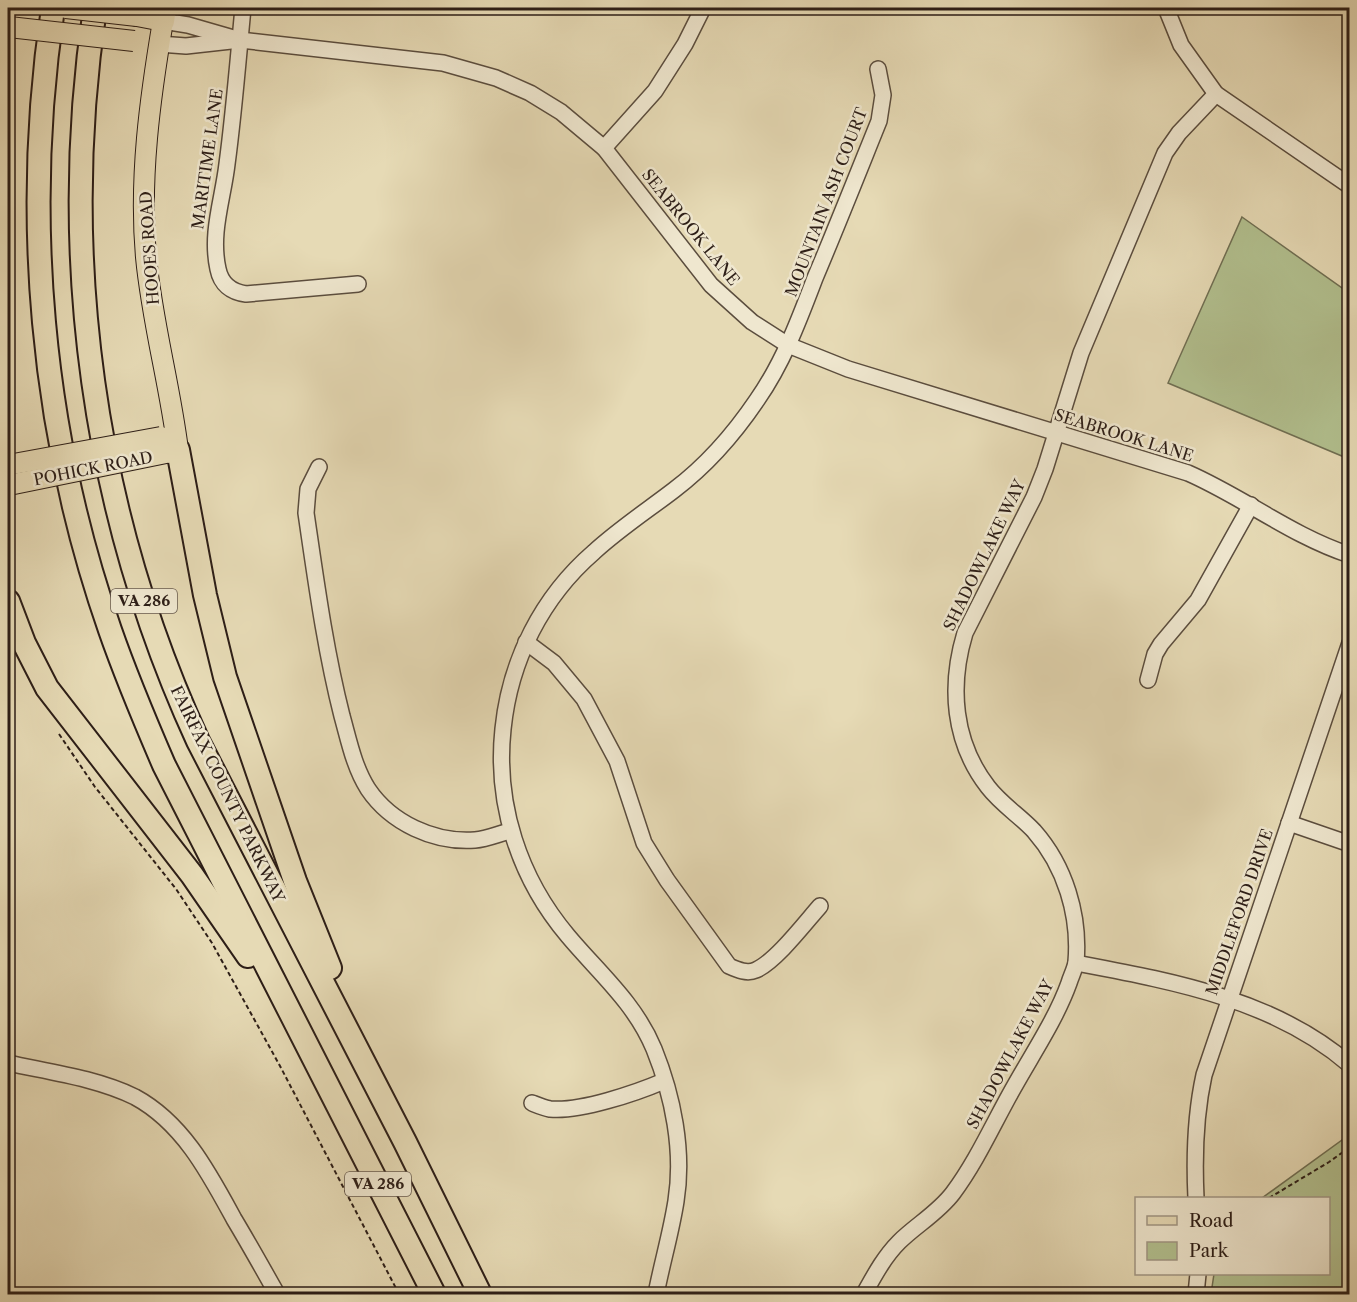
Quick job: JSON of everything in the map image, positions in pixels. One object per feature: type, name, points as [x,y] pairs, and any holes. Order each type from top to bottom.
[{"type":"highway","name":"VA 286","points":[[53,8],[40,142],[41,280],[55,404],[69,485],[82,536],[110,629],[144,720],[164,765],[434,1294]]},
{"type":"highway","name":"FAIRFAX COUNTY PARKWAY","points":[[95,8],[87,71],[82,150],[80,222],[84,303],[98,417],[132,566],[170,675],[198,741],[405,1142],[480,1294]]},
{"type":"highway","points":[[170,443],[205,595],[236,711],[298,891],[326,959],[390,1089],[405,1142]]},
{"type":"highway","points":[[8,601],[24,643],[47,688],[218,910],[321,1075]]},
{"type":"main road","points":[[63,8],[136,16],[164,14]]},
{"type":"main road","name":"HOOES ROAD","points":[[164,14],[146,154],[145,234],[170,443]]},
{"type":"main road","points":[[8,27],[159,44]]},
{"type":"main road","name":"POHICK ROAD","points":[[8,465],[170,443]]},
{"type":"main road","name":"POHICK ROAD","points":[[8,485],[170,443]]},
{"type":"street","name":"MARITIME LANE","points":[[243,8],[227,165],[214,235],[220,275],[227,287],[246,294],[358,284]]},
{"type":"street","points":[[604,148],[655,91],[685,44],[703,8]]},
{"type":"street","points":[[1166,8],[1181,45],[1216,94],[1350,186]]},
{"type":"street","name":"SEABROOK LANE","points":[[164,14],[188,25],[240,40],[431,61],[468,68],[530,93],[570,118],[604,148],[711,285],[752,322],[788,345],[848,369],[1188,473],[1211,483],[1319,543],[1350,555]]},
{"type":"street","name":"SEABROOK LANE","points":[[159,44],[186,46],[240,40]]},
{"type":"street","name":"MOUNTAIN ASH COURT","points":[[656,1294],[676,1202],[678,1176],[675,1123],[664,1081],[655,1050],[643,1025],[617,989],[568,936],[524,868],[510,831],[504,801],[501,771],[503,728],[515,669],[526,642],[551,598],[573,572],[620,530],[677,488],[720,448],[759,397],[788,345],[879,121],[883,95],[878,69]]},
{"type":"street","name":"SHADOWLAKE WAY","points":[[864,1294],[882,1263],[900,1242],[939,1208],[963,1178],[1060,1004],[1076,963],[1073,909],[1063,876],[1049,850],[1035,833],[988,787],[976,769],[959,725],[954,688],[958,655],[965,633],[1034,497],[1081,353],[1165,153],[1179,133],[1216,94]]},
{"type":"street","points":[[319,467],[308,489],[306,513],[333,680],[352,753],[362,778],[369,790],[389,812],[420,831],[457,840],[476,840],[510,831]]},
{"type":"street","points":[[1148,680],[1155,654],[1198,600],[1251,505]]},
{"type":"street","points":[[526,642],[554,663],[584,699],[617,761],[644,843],[667,880],[729,966],[742,972],[756,970],[782,949],[820,906]]},
{"type":"street","name":"MIDDLEFORD DRIVE","points":[[1196,1197],[1194,1165],[1199,1098],[1204,1075],[1350,643]]},
{"type":"street","points":[[1289,822],[1350,844]]},
{"type":"street","points":[[1076,963],[1173,982],[1281,1019],[1315,1037],[1350,1065]]},
{"type":"street","points":[[8,1063],[98,1084],[122,1092],[164,1117],[193,1150],[208,1172],[277,1294]]},
{"type":"street","points":[[532,1103],[549,1109],[574,1108],[644,1090],[664,1081]]},
{"type":"street","points":[[1196,1294],[1198,1275]]},
{"type":"path","points":[[55,728],[95,787],[176,889],[212,943],[280,1066],[399,1294]]},
{"type":"path","points":[[1271,1197],[1350,1147]]},
{"type":"green space","points":[[1242,217],[1349,293],[1349,459],[1168,383]]},
{"type":"green space","points":[[1349,1135],[1349,1294],[1211,1294],[1214,1275],[1330,1275],[1330,1197],[1263,1197]]}]
